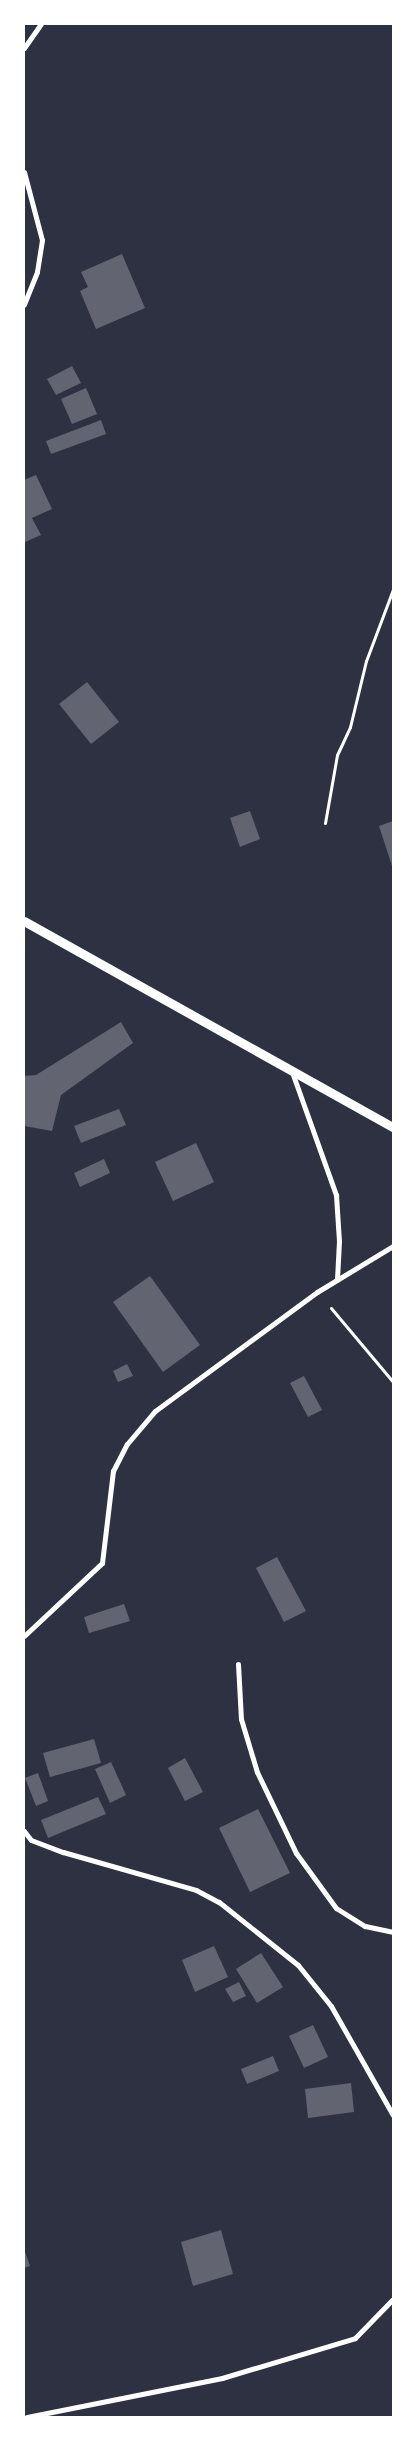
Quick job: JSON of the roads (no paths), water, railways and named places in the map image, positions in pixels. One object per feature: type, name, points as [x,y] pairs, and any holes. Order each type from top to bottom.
[{"type":"street","points":[[24,48],[42,24]]},
{"type":"street","points":[[24,172],[42,240],[38,272],[24,305]]},
{"type":"street","points":[[24,921],[393,1127]]},
{"type":"street","points":[[292,1072],[336,1195],[339,1241],[337,1280]]},
{"type":"street","points":[[24,1636],[102,1564],[113,1471],[127,1444],[155,1411],[317,1292],[393,1246]]},
{"type":"street","points":[[238,1664],[241,1719],[257,1772],[296,1854],[336,1908],[365,1926],[393,1932]]},
{"type":"street","points":[[24,1831],[31,1840],[63,1852],[196,1890],[220,1902],[298,1965],[331,2006],[393,2115]]},
{"type":"street","points":[[27,2417],[222,2378],[355,2338],[388,2308],[393,2299]]}]
